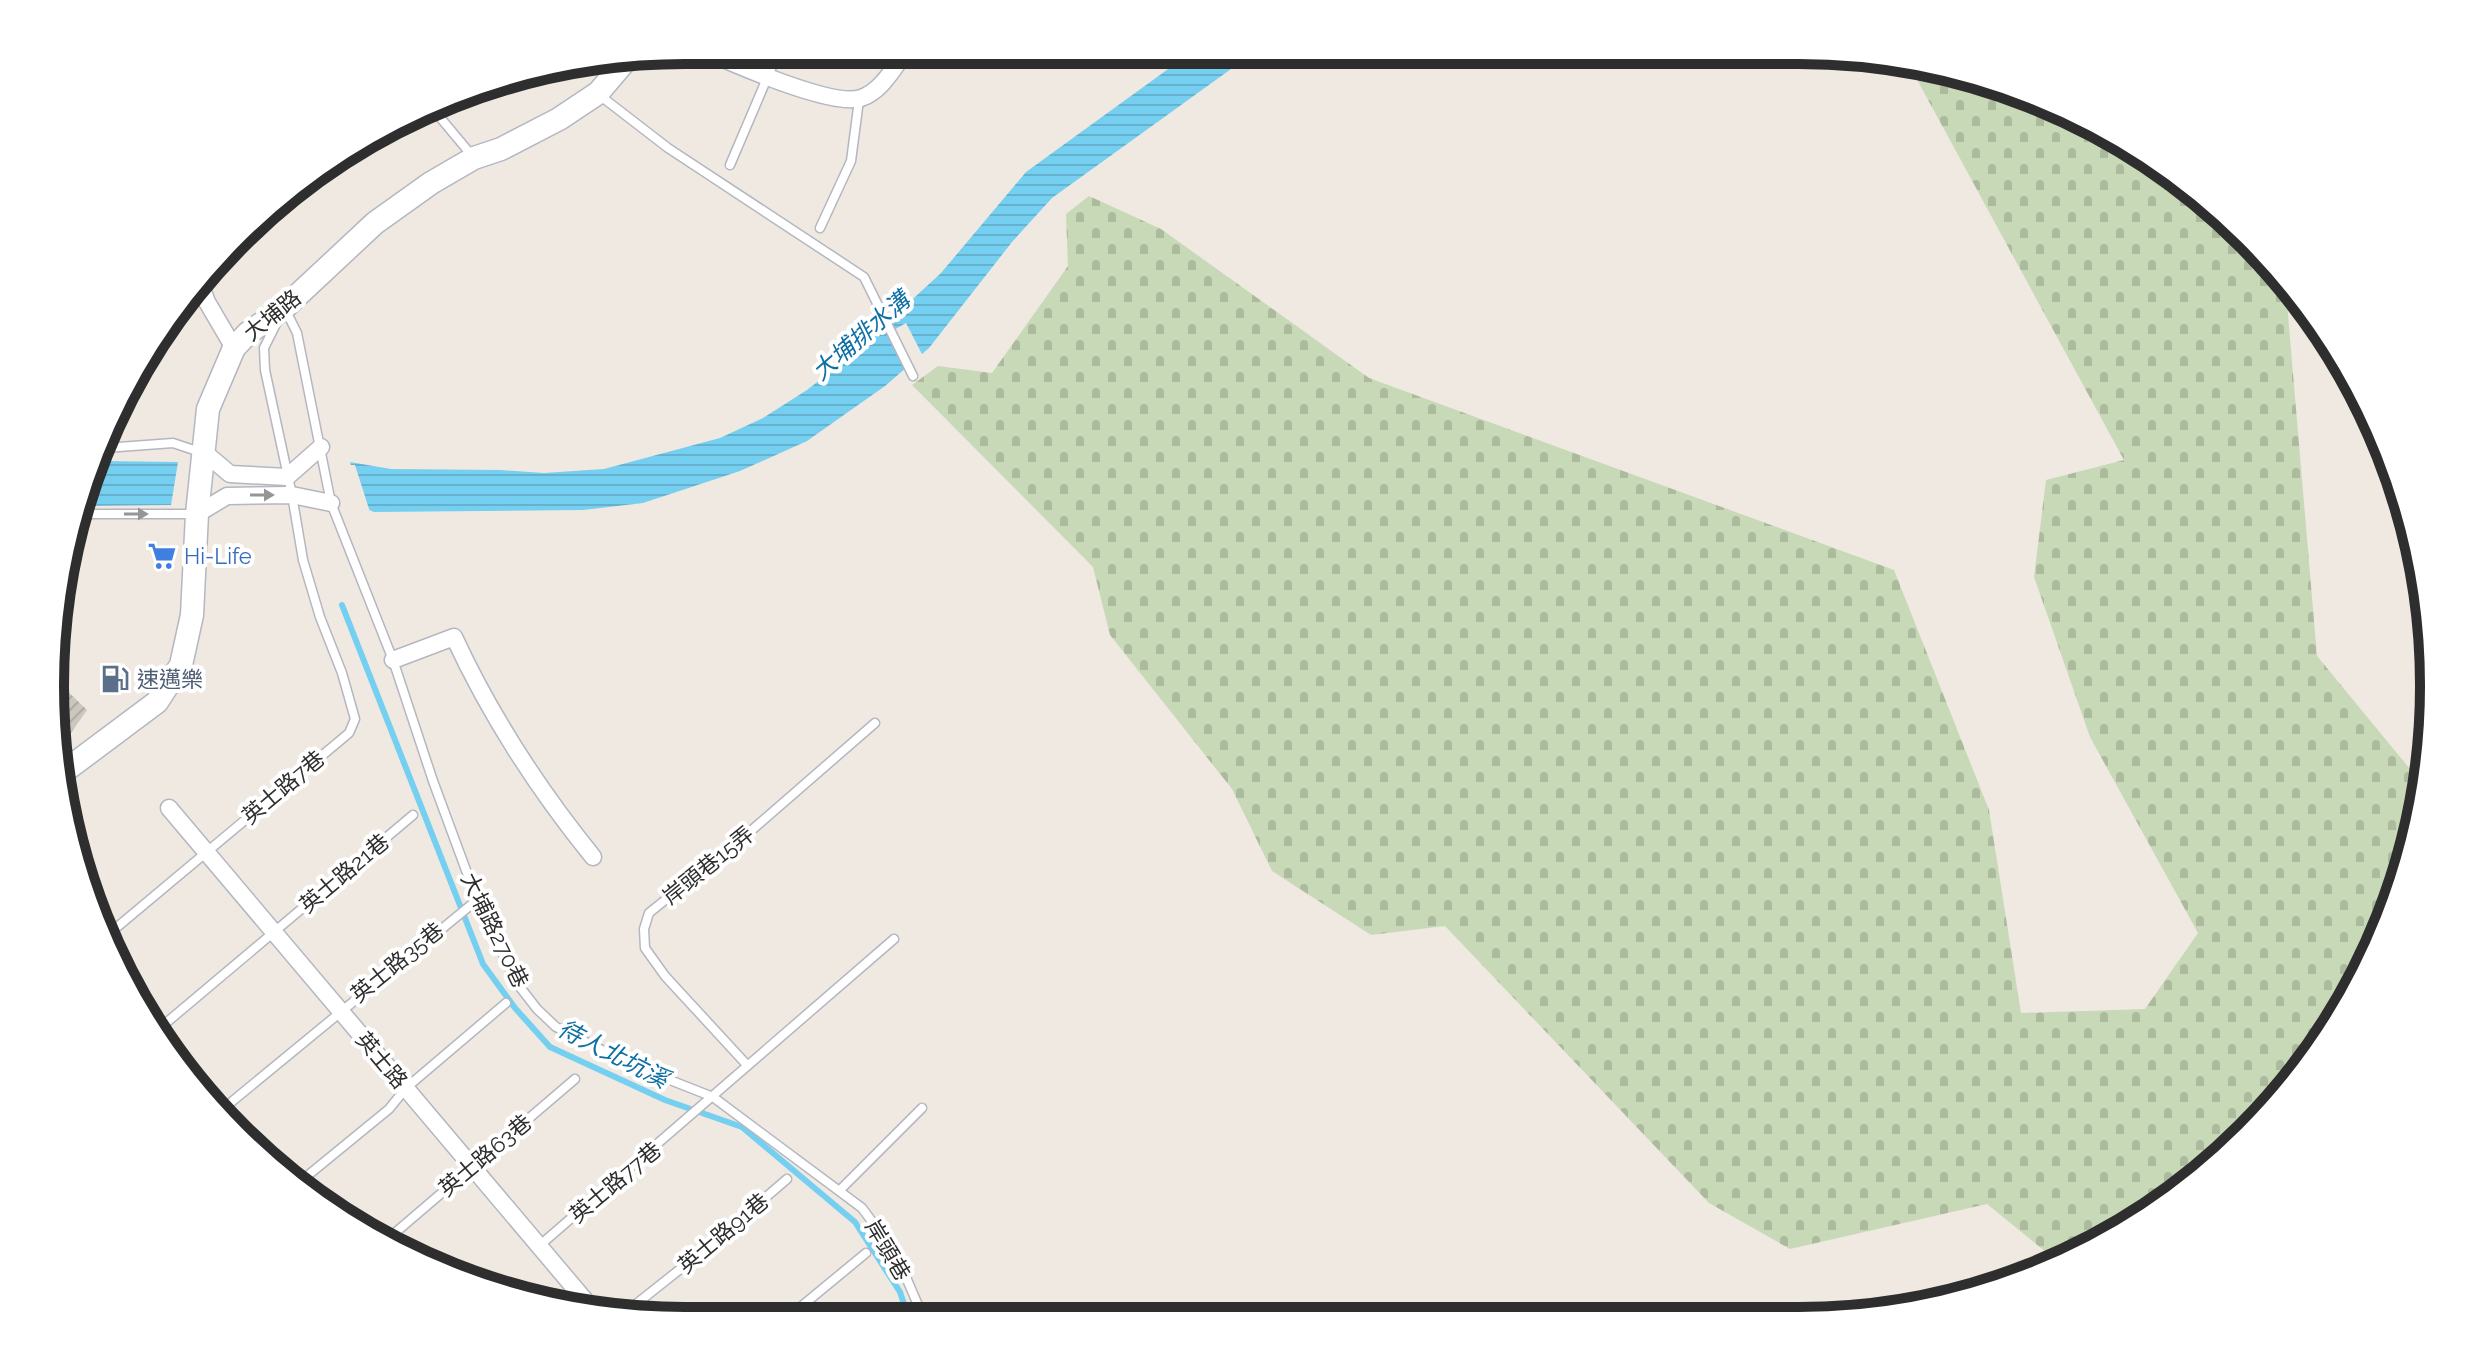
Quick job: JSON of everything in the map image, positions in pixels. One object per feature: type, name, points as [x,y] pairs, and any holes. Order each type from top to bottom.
[{"type":"main road","name":"大埔路","points":[[69,768],[157,702],[181,665],[192,615],[197,514],[208,409],[234,348],[248,333],[284,308],[375,223],[431,183],[474,158],[524,137],[598,93],[618,68]]},
{"type":"street","points":[[734,64],[768,79],[859,100],[879,88],[897,64]]},
{"type":"street","points":[[204,293],[234,348]]},
{"type":"street","points":[[205,453],[230,474],[287,477],[321,447]]},
{"type":"street","points":[[197,514],[227,496],[292,495],[331,503]]},
{"type":"street","points":[[393,660],[454,637],[502,731],[556,811],[593,857]]},
{"type":"street","name":"英士路","points":[[169,808],[583,1298]]},
{"type":"lane","points":[[730,165],[774,64]]},
{"type":"lane","points":[[598,93],[668,148],[864,277],[913,376]]},
{"type":"lane","points":[[820,228],[851,161],[859,100]]},
{"type":"lane","points":[[438,115],[474,158]]},
{"type":"lane","points":[[284,308],[264,348],[265,370],[292,495]]},
{"type":"lane","name":"大埔路270巷","points":[[284,308],[297,333],[331,503],[393,660],[477,900],[516,982],[556,1027],[632,1065],[713,1097]]},
{"type":"lane","points":[[111,448],[173,443],[205,453]]},
{"type":"lane","name":"英士路7巷","points":[[114,930],[349,733],[355,719],[303,560],[292,495]]},
{"type":"lane","points":[[88,514],[197,514]]},
{"type":"lane","name":"岸頭巷15弄","points":[[747,1065],[665,976],[645,948],[644,929],[649,913],[753,829],[875,723]]},
{"type":"lane","name":"英士路21巷","points":[[165,1024],[413,815]]},
{"type":"lane","name":"英士路35巷","points":[[227,1105],[454,915],[477,900]]},
{"type":"lane","points":[[894,939],[713,1097],[840,1190],[922,1108]]},
{"type":"lane","points":[[305,1178],[389,1109],[406,1088],[506,1003]]},
{"type":"lane","name":"英士路63巷","points":[[396,1232],[575,1079]]},
{"type":"lane","name":"英士路77巷","points":[[539,1246],[713,1097]]},
{"type":"lane","name":"英士路91巷","points":[[635,1305],[787,1179]]},
{"type":"lane","name":"岸頭巷","points":[[840,1190],[862,1208],[896,1254],[919,1307]]},
{"type":"lane","points":[[801,1307],[866,1253]]},
{"type":"green space","points":[[1915,75],[1959,85],[2036,111],[2109,147],[2177,192],[2208,218],[2238,246],[2287,301],[2317,656],[2414,774],[2399,846],[2387,885],[2373,923],[2337,996],[2292,1064],[2266,1095],[2238,1125],[2177,1179],[2109,1224],[2049,1254],[1987,1204],[1790,1249],[1709,1203],[1445,926],[1371,935],[1272,871],[1232,789],[1110,635],[1093,567],[912,385],[938,366],[992,373],[1068,266],[1066,214],[1089,196],[1161,229],[1369,378],[1894,570],[1989,810],[2021,1013],[2145,1009],[2198,933],[2090,737],[2034,577],[2046,480],[2124,460]]},
{"type":"water","points":[[1175,64],[1238,64],[1052,198],[1012,242],[929,348],[885,386],[807,441],[740,471],[643,503],[583,510],[374,512],[362,507],[350,462],[391,469],[544,473],[604,469],[720,438],[763,418],[807,390],[853,354],[941,273],[1026,172]]},
{"type":"water","points":[[106,461],[178,462],[171,505],[91,506]]},
{"type":"pier","points":[[906,323],[924,358],[911,368],[892,331]]},
{"type":"pier","points":[[346,465],[355,465],[370,512],[359,508]]},
{"type":"building","points":[[64,688],[87,710],[66,740]]},
{"type":"waterway","name":"待人北坑溪","points":[[342,605],[483,964],[515,1008],[550,1047],[665,1100],[742,1127],[855,1222],[900,1292],[905,1307]]},
{"type":"place","name":"Hi-Life","points":[[162,556]]},
{"type":"place","name":"速邁樂","points":[[115,679]]},
{"type":"water label","name":"大埔排水溝","points":[[861,336]]}]
